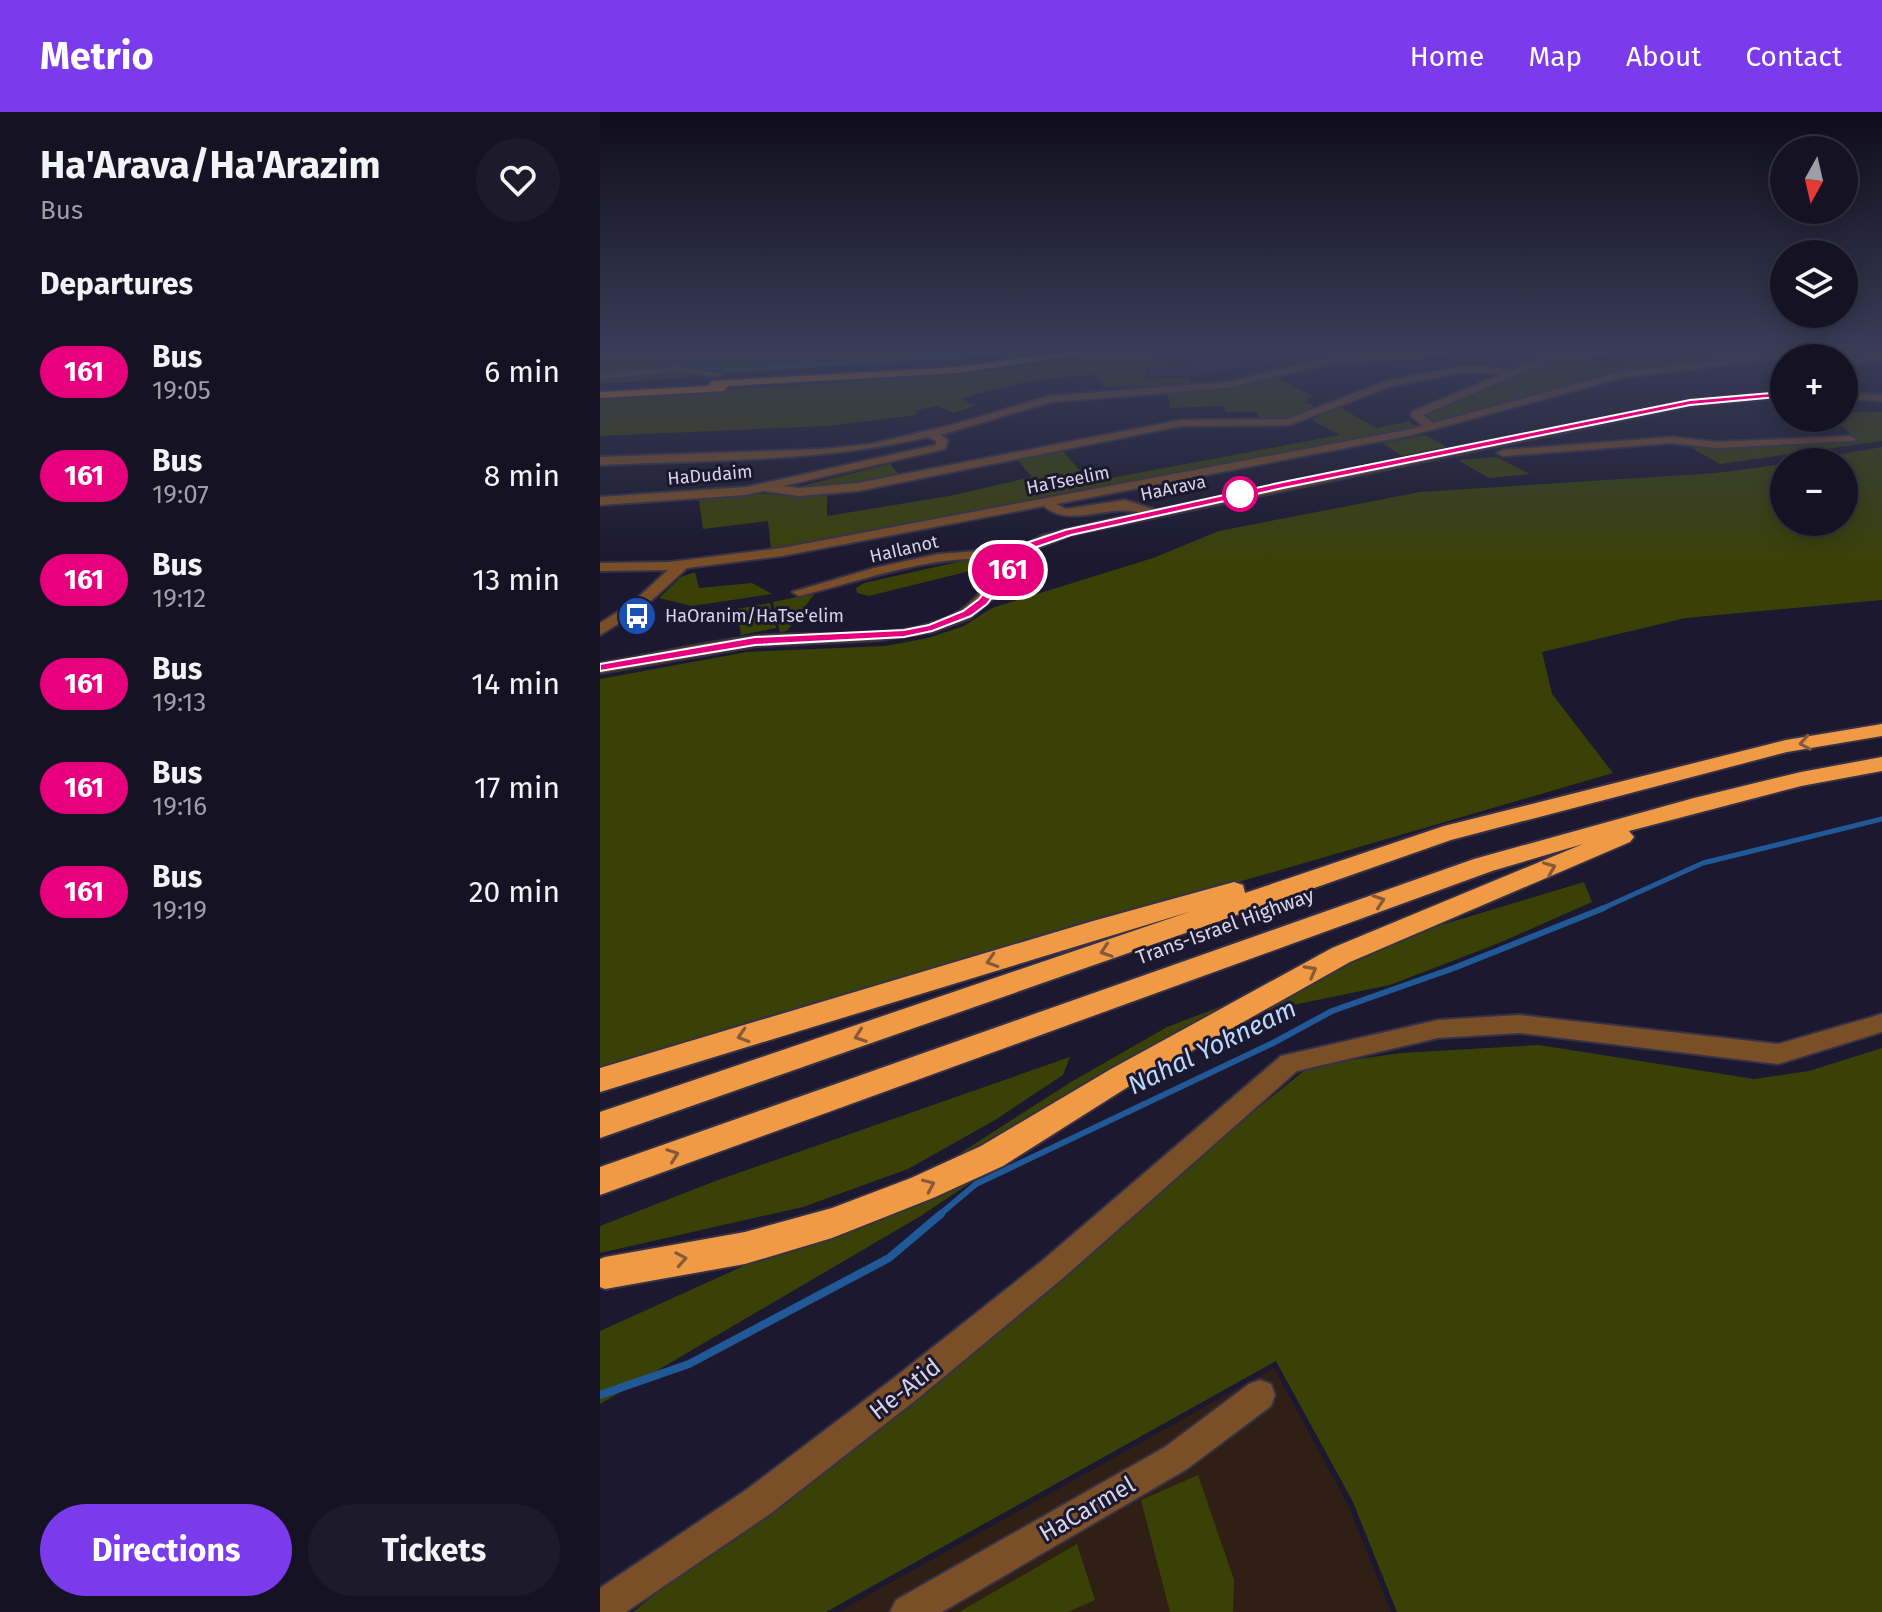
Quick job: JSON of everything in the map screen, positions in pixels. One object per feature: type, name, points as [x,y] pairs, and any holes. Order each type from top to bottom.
[{"type":"highway","name":"Trans-Israel Highway","points":[[600,1125],[1444,834],[1786,746],[1882,730]]},
{"type":"highway","name":"Trans-Israel Highway","points":[[600,1181],[1356,908],[1525,852],[1694,805],[1801,779],[1882,764]]},
{"type":"highway","points":[[605,1273],[745,1248],[832,1223],[922,1188],[992,1156],[1121,1077],[1341,955],[1694,805]]},
{"type":"highway","points":[[600,1080],[1093,930],[1444,834]]},
{"type":"street","points":[[600,461],[824,452],[882,446],[971,422]]},
{"type":"street","points":[[767,488],[799,492],[858,487],[1181,423],[1289,422]]},
{"type":"street","points":[[1424,422],[1432,427]]},
{"type":"street","name":"HaTseelim","points":[[600,567],[683,564],[782,552],[1450,422]]},
{"type":"street","name":"HaArava","points":[[600,668],[755,641],[904,633],[932,628],[967,614],[983,601],[1017,557],[1030,546],[1046,539],[1152,513],[1599,422]]},
{"type":"street","name":"HaDudaim","points":[[600,501],[725,494],[767,488],[941,447],[942,440],[930,434]]},
{"type":"street","points":[[1451,453],[1471,455],[1672,440],[1716,445],[1850,439]]},
{"type":"street","points":[[1047,502],[1057,511],[1066,513],[1125,504],[1152,513]]},
{"type":"street","name":"HaIlanot","points":[[799,592],[965,553],[998,552],[1017,557]]},
{"type":"street","points":[[600,630],[637,606],[683,564]]},
{"type":"street","name":"He-Atid","points":[[600,1609],[758,1502],[905,1389],[1052,1270],[1290,1063],[1438,1029],[1519,1024],[1778,1054],[1882,1023]]},
{"type":"street","name":"HaCarmel","points":[[908,1612],[1176,1458],[1260,1395]]},
{"type":"shaded area","points":[[1274,1368],[1348,1505],[1391,1612],[838,1612]]},
{"type":"green space","points":[[600,422],[859,422],[827,426],[600,436]]},
{"type":"green space","points":[[1315,422],[1366,422],[1376,428],[1410,422],[1418,427],[771,549],[768,521],[703,529],[699,500],[755,494],[827,495],[827,516],[949,496],[1032,477],[1017,459],[1062,450],[1090,482],[1340,435]]},
{"type":"green space","points":[[1858,422],[1882,422],[1882,441],[1833,448],[1770,448],[1770,457],[1720,464],[1690,447],[1723,449],[1761,444],[1857,441],[1848,432],[1858,432]]},
{"type":"green space","points":[[1426,435],[1447,447],[1402,456],[1382,443]]},
{"type":"green space","points":[[1882,447],[1882,600],[1686,618],[1542,652],[1552,694],[1613,773],[600,1068],[600,679],[747,652],[885,646],[928,638],[964,626],[992,608],[1153,558],[1219,531],[1420,492],[1716,473],[1770,466],[1770,536],[1858,536],[1858,451]]},
{"type":"green space","points":[[1496,457],[1530,474],[1489,478],[1458,460]]},
{"type":"green space","points":[[890,464],[900,476],[830,488],[797,487]]},
{"type":"green space","points":[[980,557],[998,564],[869,596],[857,593],[856,588],[864,583]]},
{"type":"green space","points":[[695,572],[699,588],[752,583],[772,594],[692,606],[659,598],[681,577]]},
{"type":"green space","points":[[815,593],[787,631],[780,632],[773,602]]},
{"type":"green space","points":[[770,603],[776,628],[741,635],[737,609]]},
{"type":"green space","points":[[1584,882],[1592,902],[1499,943],[1390,985],[1259,1012],[1193,1036],[919,1217],[600,1404],[600,1331],[759,1259],[937,1168],[1071,1082],[1167,1027],[1411,934]]},
{"type":"green space","points":[[1539,1045],[1754,1079],[1809,1071],[1882,1048],[1882,1612],[1397,1612],[1353,1502],[1276,1361],[826,1612],[633,1612],[1310,1066],[1401,1053]]},
{"type":"green space","points":[[1070,1057],[1063,1075],[995,1120],[908,1169],[803,1207],[600,1253],[600,1226],[718,1180]]},
{"type":"green space","points":[[1198,1475],[1234,1580],[1233,1612],[1170,1612],[1141,1500]]},
{"type":"green space","points":[[1077,1544],[1095,1600],[1068,1612],[959,1612]]},
{"type":"waterway","name":"Nahal Yokneam","points":[[1599,910],[1703,863],[1882,819]]},
{"type":"waterway","name":"Nahal Yokneam","points":[[1599,910],[1604,908]]},
{"type":"waterway","name":"Nahal Yokneam","points":[[938,1216],[976,1184],[1273,1043],[1332,1011],[1454,968],[1599,910]]},
{"type":"waterway","name":"Nahal Yokneam","points":[[600,1395],[689,1364],[889,1258],[941,1214]]},
{"type":"bus line","name":"161","points":[[600,668],[755,641],[904,633],[932,628],[967,614],[983,601],[1017,557],[1030,546],[1068,532],[1283,485],[1599,422]]},
{"type":"place","name":"HaOranim/HaTse'elim","points":[[637,616]]}]
